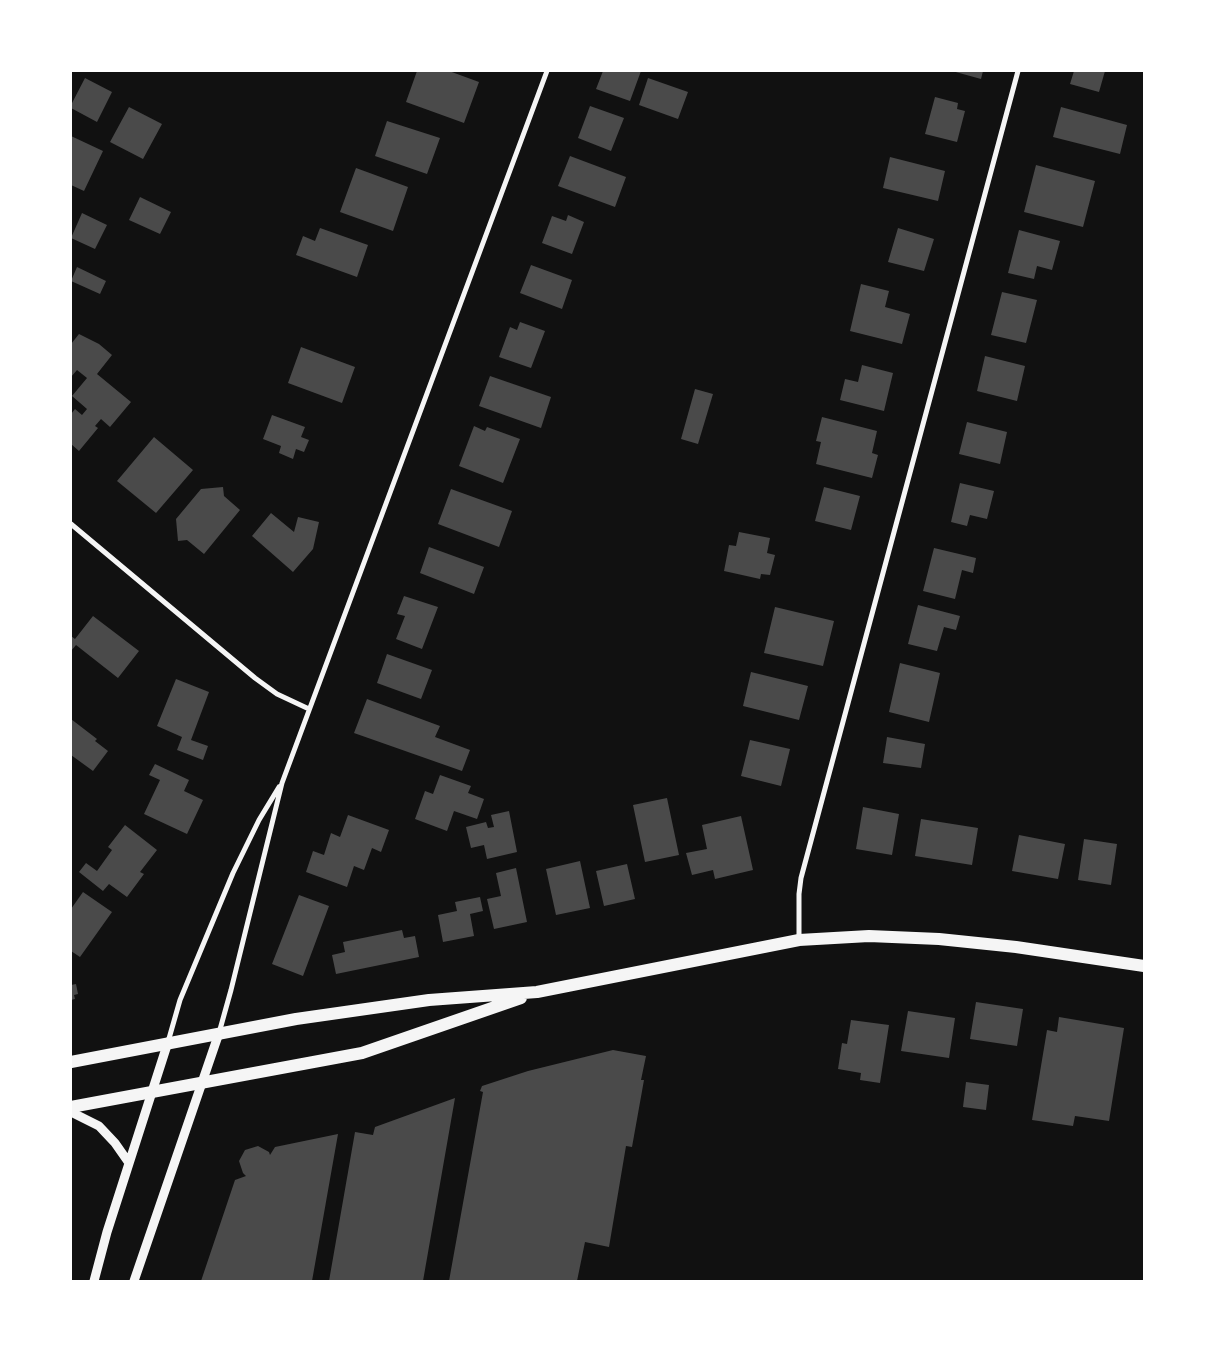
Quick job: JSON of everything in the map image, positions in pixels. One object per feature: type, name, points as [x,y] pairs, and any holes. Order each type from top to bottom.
[{"type":"main road","points":[[71,1062],[219,1032],[296,1019],[429,1000],[537,992],[799,940],[869,936],[939,939],[1016,946],[1144,966]]},
{"type":"main road","points":[[71,1107],[362,1053],[537,992]]},
{"type":"street","points":[[134,1281],[219,1032],[282,783],[547,71]]},
{"type":"street","points":[[799,940],[801,878],[1018,71]]},
{"type":"street","points":[[71,524],[255,678],[277,694],[309,709]]},
{"type":"street","points":[[94,1281],[180,1000],[233,873],[259,820],[282,783]]},
{"type":"street","points":[[71,1112],[99,1126],[115,1143],[129,1163]]},
{"type":"building","points":[[417,71],[449,71],[479,82],[464,123],[406,102]]},
{"type":"building","points":[[603,71],[641,71],[630,101],[596,89]]},
{"type":"building","points":[[952,71],[983,71],[981,79]]},
{"type":"building","points":[[1074,71],[1105,71],[1099,92],[1070,84]]},
{"type":"building","points":[[85,78],[112,92],[97,122],[71,108]]},
{"type":"building","points":[[648,78],[688,92],[678,119],[639,105]]},
{"type":"building","points":[[935,97],[958,103],[957,109],[965,111],[957,142],[925,134]]},
{"type":"building","points":[[590,106],[624,118],[611,151],[578,138]]},
{"type":"building","points":[[129,107],[162,124],[143,159],[110,142]]},
{"type":"building","points":[[1061,107],[1127,125],[1120,154],[1053,137]]},
{"type":"building","points":[[387,121],[440,138],[427,174],[375,156]]},
{"type":"building","points":[[71,136],[103,151],[84,191],[71,185]]},
{"type":"building","points":[[570,156],[626,177],[615,207],[558,186]]},
{"type":"building","points":[[890,157],[945,171],[938,201],[883,188]]},
{"type":"building","points":[[1036,165],[1095,181],[1083,227],[1024,212]]},
{"type":"building","points":[[356,168],[408,187],[393,231],[340,212]]},
{"type":"building","points":[[140,197],[171,212],[160,234],[129,220]]},
{"type":"building","points":[[82,213],[107,225],[95,249],[71,238]]},
{"type":"building","points":[[568,215],[584,222],[572,254],[542,243],[552,216],[566,221]]},
{"type":"building","points":[[320,228],[368,245],[357,277],[296,255],[303,236],[315,241]]},
{"type":"building","points":[[898,228],[934,239],[924,271],[888,262]]},
{"type":"building","points":[[1019,230],[1060,241],[1052,270],[1037,266],[1034,279],[1008,273]]},
{"type":"building","points":[[531,265],[572,280],[562,309],[520,293]]},
{"type":"building","points":[[77,267],[106,281],[100,294],[71,281]]},
{"type":"building","points":[[861,284],[889,291],[885,307],[910,314],[902,344],[850,331]]},
{"type":"building","points":[[1002,292],[1037,300],[1026,343],[991,335]]},
{"type":"building","points":[[520,322],[545,331],[531,368],[499,357],[510,327],[517,330]]},
{"type":"building","points":[[79,334],[99,344],[112,355],[97,374],[131,402],[110,427],[101,419],[95,426],[98,428],[79,451],[71,444],[71,414],[75,409],[82,415],[87,409],[72,396],[87,378],[77,370],[71,377],[71,344]]},
{"type":"building","points":[[301,347],[355,367],[342,403],[288,383]]},
{"type":"building","points":[[985,356],[1025,366],[1017,401],[977,391]]},
{"type":"building","points":[[862,365],[893,373],[884,411],[840,400],[845,379],[858,382]]},
{"type":"building","points":[[490,376],[551,397],[541,428],[479,406]]},
{"type":"building","points":[[695,389],[713,394],[698,444],[681,439]]},
{"type":"building","points":[[272,415],[305,427],[301,437],[309,440],[304,452],[296,449],[293,459],[279,453],[281,446],[263,439]]},
{"type":"building","points":[[822,417],[877,431],[872,453],[878,455],[872,478],[816,464],[821,442],[816,441]]},
{"type":"building","points":[[967,422],[1007,432],[1000,464],[959,454]]},
{"type":"building","points":[[474,426],[485,431],[487,427],[520,439],[503,483],[459,466]]},
{"type":"building","points":[[154,437],[193,470],[156,513],[117,481]]},
{"type":"building","points":[[960,483],[994,491],[987,519],[970,515],[967,526],[951,522]]},
{"type":"building","points":[[223,487],[224,496],[240,510],[204,554],[187,540],[178,541],[176,519],[201,489]]},
{"type":"building","points":[[824,487],[860,496],[851,530],[815,521]]},
{"type":"building","points":[[451,489],[512,511],[499,547],[438,524]]},
{"type":"building","points":[[271,513],[294,532],[298,517],[319,522],[313,549],[293,572],[252,536]]},
{"type":"building","points":[[739,532],[770,538],[767,553],[775,555],[770,575],[761,574],[760,579],[724,571],[729,545],[736,546]]},
{"type":"building","points":[[429,547],[484,567],[474,594],[420,573]]},
{"type":"building","points":[[934,548],[976,558],[973,573],[962,570],[955,599],[923,591]]},
{"type":"building","points":[[404,596],[438,607],[422,649],[396,639],[405,616],[397,614]]},
{"type":"building","points":[[918,605],[960,616],[956,630],[944,627],[937,651],[908,644]]},
{"type":"building","points":[[775,607],[834,621],[823,666],[764,653]]},
{"type":"building","points":[[93,616],[139,651],[118,678],[76,645],[71,651],[71,636],[75,639]]},
{"type":"building","points":[[387,654],[432,670],[421,699],[377,683]]},
{"type":"building","points":[[900,663],[940,673],[929,722],[889,712]]},
{"type":"building","points":[[751,672],[808,686],[799,720],[743,706]]},
{"type":"building","points":[[176,679],[209,692],[191,740],[208,746],[203,760],[177,750],[182,737],[157,726]]},
{"type":"building","points":[[367,699],[440,726],[435,737],[470,750],[462,771],[354,733]]},
{"type":"building","points":[[71,719],[97,739],[95,741],[108,751],[93,771],[71,755]]},
{"type":"building","points":[[887,737],[925,744],[921,768],[883,763]]},
{"type":"building","points":[[750,740],[790,749],[781,786],[741,776]]},
{"type":"building","points":[[155,764],[189,780],[184,791],[203,800],[187,834],[144,814],[160,780],[149,775]]},
{"type":"building","points":[[440,775],[471,786],[468,793],[484,799],[477,819],[454,811],[447,831],[415,819],[425,791],[433,794]]},
{"type":"building","points":[[667,798],[679,855],[645,862],[633,805]]},
{"type":"building","points":[[863,807],[899,814],[892,855],[856,849]]},
{"type":"building","points":[[509,811],[517,852],[487,859],[484,845],[471,848],[466,827],[486,822],[488,828],[494,827],[491,815]]},
{"type":"building","points":[[348,815],[389,830],[381,852],[372,848],[364,870],[354,866],[347,887],[306,872],[313,851],[324,855],[331,833],[340,837]]},
{"type":"building","points":[[741,816],[753,870],[715,879],[713,870],[692,875],[686,853],[707,849],[702,825]]},
{"type":"building","points":[[921,819],[978,828],[972,865],[915,856]]},
{"type":"building","points":[[125,825],[157,850],[140,872],[144,874],[127,897],[109,884],[103,891],[79,872],[86,863],[97,871],[112,850],[108,847]]},
{"type":"building","points":[[1019,835],[1065,844],[1058,879],[1012,871]]},
{"type":"building","points":[[1084,839],[1117,844],[1111,885],[1078,880]]},
{"type":"building","points":[[580,861],[590,908],[556,915],[546,869]]},
{"type":"building","points":[[627,864],[635,899],[604,906],[596,871]]},
{"type":"building","points":[[516,868],[527,922],[494,929],[487,899],[501,896],[496,873]]},
{"type":"building","points":[[83,892],[112,912],[80,957],[71,951],[71,909]]},
{"type":"building","points":[[299,895],[329,906],[303,976],[272,964]]},
{"type":"building","points":[[480,897],[483,911],[470,914],[474,936],[443,942],[438,915],[457,911],[455,902]]},
{"type":"building","points":[[402,930],[404,938],[415,936],[419,957],[336,974],[332,955],[345,952],[343,942]]},
{"type":"building","points":[[76,984],[78,994],[74,995],[75,999],[71,1000],[71,985]]},
{"type":"building","points":[[976,1002],[1023,1009],[1017,1046],[970,1039]]},
{"type":"building","points":[[908,1011],[955,1018],[949,1058],[901,1051]]},
{"type":"building","points":[[1059,1017],[1124,1028],[1109,1121],[1075,1116],[1073,1126],[1032,1120],[1047,1030],[1057,1032]]},
{"type":"building","points":[[851,1020],[889,1025],[880,1083],[860,1080],[861,1073],[838,1069],[842,1043],[847,1044]]},
{"type":"building","points":[[613,1050],[646,1056],[641,1080],[644,1080],[632,1147],[626,1146],[609,1247],[585,1242],[577,1281],[449,1281],[483,1092],[480,1091],[482,1086],[528,1071]]},
{"type":"building","points":[[966,1082],[989,1085],[986,1110],[963,1107]]},
{"type":"building","points":[[455,1098],[423,1281],[329,1281],[355,1132],[373,1135],[375,1127]]},
{"type":"building","points":[[338,1134],[312,1281],[201,1281],[235,1180],[246,1176],[239,1161],[245,1150],[258,1146],[269,1152],[270,1155],[275,1147]]}]
